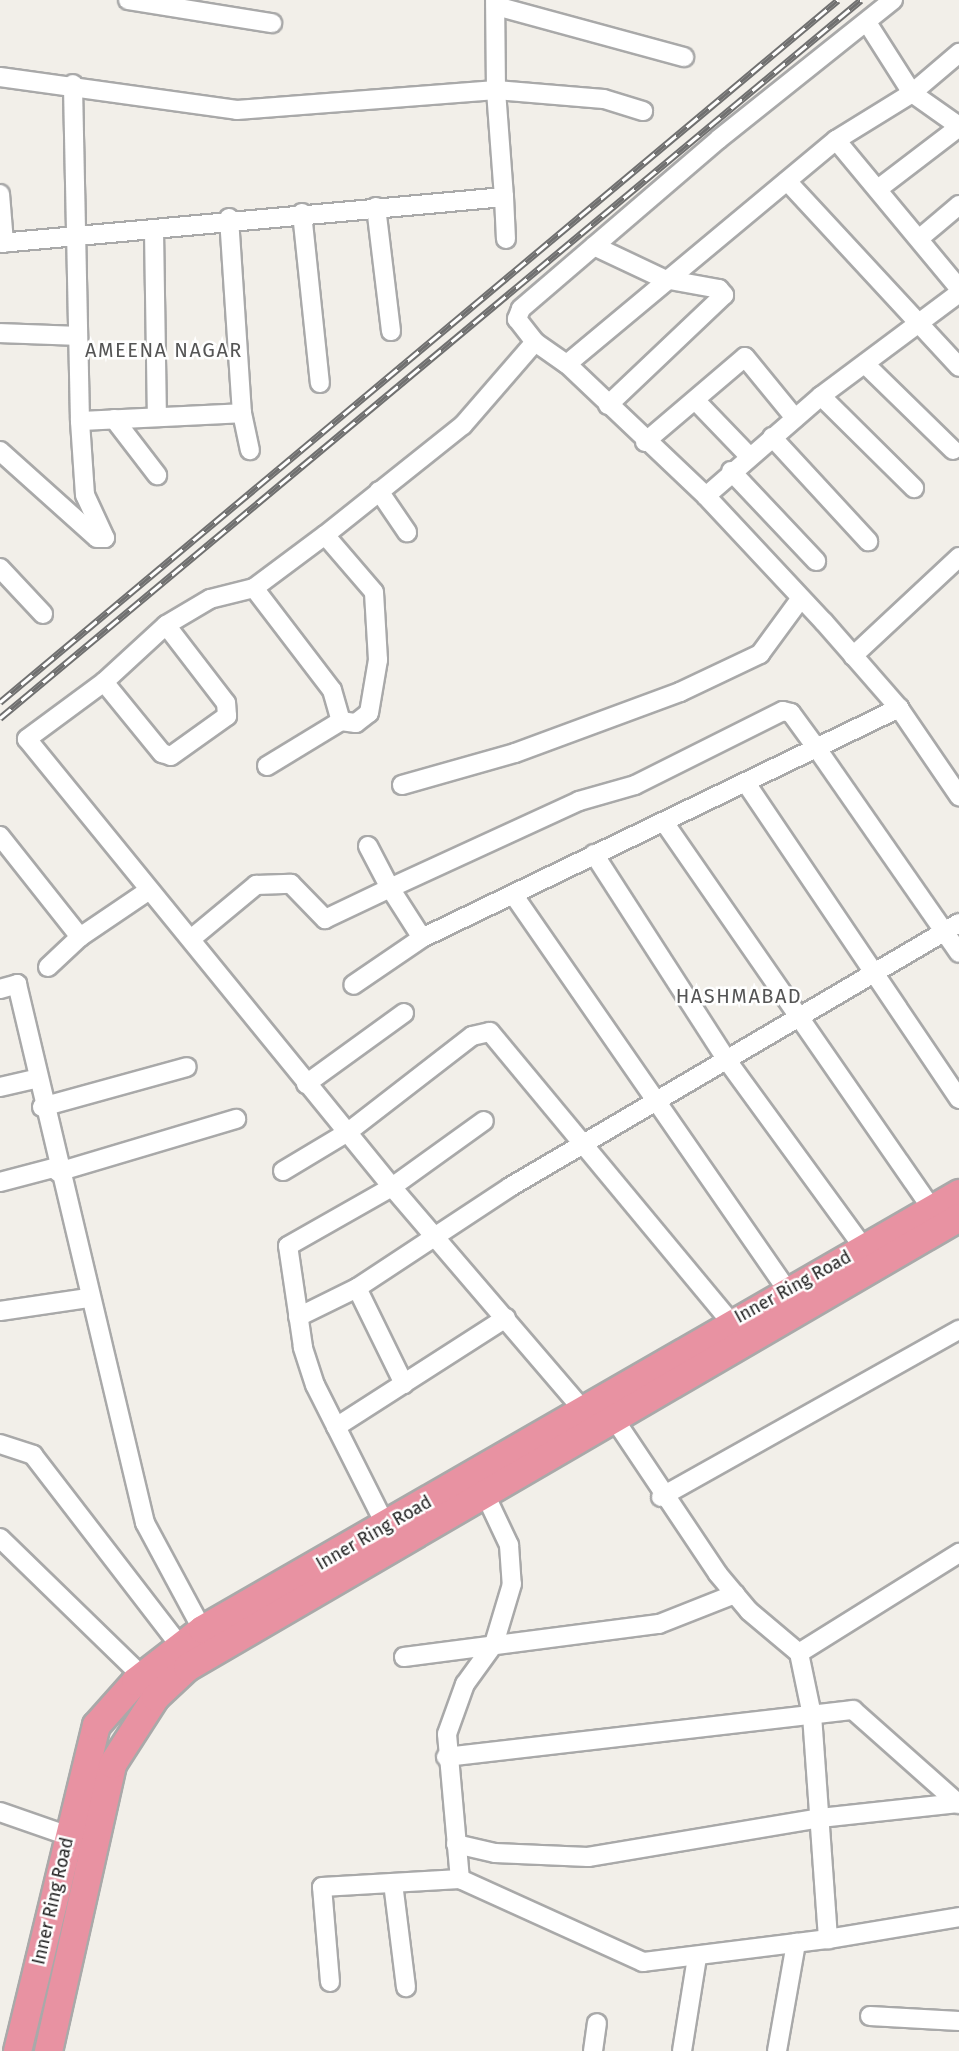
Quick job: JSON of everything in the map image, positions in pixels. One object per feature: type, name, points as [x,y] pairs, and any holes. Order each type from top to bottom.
[{"type":"highway","name":"Inner Ring Road","points":[[17,2051],[96,1725],[142,1676],[202,1629],[386,1526],[599,1420],[731,1322],[959,1193]]},
{"type":"highway","name":"Inner Ring Road","points":[[48,2051],[106,1782],[123,1742],[155,1697],[187,1667],[257,1622],[484,1492],[599,1420],[959,1217]]},
{"type":"street","points":[[128,0],[192,5],[272,23]]},
{"type":"street","points":[[893,0],[868,24],[719,139],[517,313],[520,326],[535,342],[567,364],[645,442],[706,496],[801,598],[899,708],[959,796]]},
{"type":"street","points":[[506,239],[496,90],[495,3],[684,57]]},
{"type":"street","points":[[868,24],[912,93],[959,127],[878,189]]},
{"type":"street","points":[[567,364],[664,279],[836,140],[912,93],[959,53]]},
{"type":"street","points":[[0,76],[73,84],[237,110],[301,109],[496,90],[604,99],[643,111]]},
{"type":"street","points":[[0,451],[103,540],[105,532],[86,495],[80,421],[78,237],[73,84]]},
{"type":"street","points":[[706,496],[731,471],[750,458],[821,396],[918,325],[959,290],[920,238],[836,140]]},
{"type":"street","points":[[787,181],[959,367]]},
{"type":"street","points":[[0,194],[2,243],[154,231],[229,219],[504,197]]},
{"type":"street","points":[[920,238],[959,205]]},
{"type":"street","points":[[376,207],[392,331]]},
{"type":"street","points":[[302,213],[320,383]]},
{"type":"street","points":[[229,219],[242,413],[250,450]]},
{"type":"street","points":[[154,231],[157,417]]},
{"type":"street","points":[[594,246],[664,279],[719,289],[724,295],[608,405]]},
{"type":"street","points":[[0,333],[78,336]]},
{"type":"street","points":[[535,342],[463,425],[326,535],[254,588],[210,599],[166,625],[104,682],[27,739],[148,891],[191,939],[306,1084],[392,1187],[599,1420],[735,1594],[799,1653],[812,1715],[828,1939]]},
{"type":"street","points":[[645,442],[697,402],[745,357],[795,418]]},
{"type":"street","points":[[865,364],[953,450]]},
{"type":"street","points":[[821,396],[914,488]]},
{"type":"street","points":[[697,402],[750,458]]},
{"type":"street","points":[[80,421],[242,413]]},
{"type":"street","points":[[114,419],[157,475]]},
{"type":"street","points":[[772,437],[868,541]]},
{"type":"street","points":[[731,471],[816,561]]},
{"type":"street","points":[[379,491],[407,532]]},
{"type":"street","points":[[267,766],[341,721],[356,723],[369,713],[378,660],[376,609],[368,580],[326,535]]},
{"type":"street","points":[[853,656],[959,557]]},
{"type":"street","points":[[0,568],[43,614]]},
{"type":"street","points":[[254,588],[332,690],[341,721]]},
{"type":"street","points":[[402,785],[515,753],[680,692],[760,654],[801,598]]},
{"type":"street","points":[[104,682],[162,753],[171,756],[227,716],[226,703],[166,625]]},
{"type":"street","points":[[353,985],[422,938],[515,897],[594,855],[818,750],[899,708]]},
{"type":"street","points":[[191,939],[256,885],[291,884],[325,919],[569,806],[635,785],[777,713],[791,713],[952,927],[959,953]]},
{"type":"street","points":[[746,783],[959,1099]]},
{"type":"street","points":[[664,822],[931,1208]]},
{"type":"street","points":[[0,836],[80,937]]},
{"type":"street","points":[[368,846],[390,888],[422,938]]},
{"type":"street","points":[[594,855],[726,1059],[863,1248]]},
{"type":"street","points":[[48,967],[80,937],[148,891]]},
{"type":"street","points":[[515,897],[788,1291]]},
{"type":"street","points":[[298,1317],[357,1288],[726,1059],[875,976],[952,927]]},
{"type":"street","points":[[0,989],[17,984],[38,1078],[42,1107],[145,1523],[202,1629]]},
{"type":"street","points":[[306,1084],[404,1013]]},
{"type":"street","points":[[283,1171],[348,1132],[485,1031],[586,1144],[731,1322]]},
{"type":"street","points":[[42,1107],[187,1067]]},
{"type":"street","points":[[0,1087],[38,1078]]},
{"type":"street","points":[[0,1182],[58,1170],[236,1119]]},
{"type":"street","points":[[386,1526],[315,1385],[298,1317],[290,1244],[392,1187],[484,1121]]},
{"type":"street","points":[[357,1288],[404,1384]]},
{"type":"street","points":[[0,1311],[88,1298]]},
{"type":"street","points":[[336,1427],[506,1318]]},
{"type":"street","points":[[661,1497],[959,1330]]},
{"type":"street","points":[[0,1444],[33,1455],[180,1647]]},
{"type":"street","points":[[460,1879],[446,1757],[452,1711],[494,1644],[512,1584],[512,1563],[484,1492]]},
{"type":"street","points":[[0,1538],[142,1676]]},
{"type":"street","points":[[799,1653],[959,1553]]},
{"type":"street","points":[[404,1657],[659,1624],[735,1594]]},
{"type":"street","points":[[446,1757],[853,1710],[956,1797]]},
{"type":"street","points":[[456,1844],[495,1853],[588,1857],[956,1797]]},
{"type":"street","points":[[0,1812],[69,1836]]},
{"type":"street","points":[[330,1982],[322,1887],[460,1879],[630,1960],[661,1964],[959,1917]]},
{"type":"street","points":[[393,1883],[406,1987]]},
{"type":"street","points":[[777,2051],[796,1943]]},
{"type":"street","points":[[682,2051],[697,1957]]},
{"type":"street","points":[[870,2016],[959,2021]]},
{"type":"street","points":[[593,2051],[597,2023]]},
{"type":"railway","points":[[0,702],[838,0]]},
{"type":"railway","points":[[0,718],[861,0]]},
{"type":"district","name":"AMEENA NAGAR","points":[[164,350]]},
{"type":"district","name":"HASHMABAD","points":[[739,996]]}]
